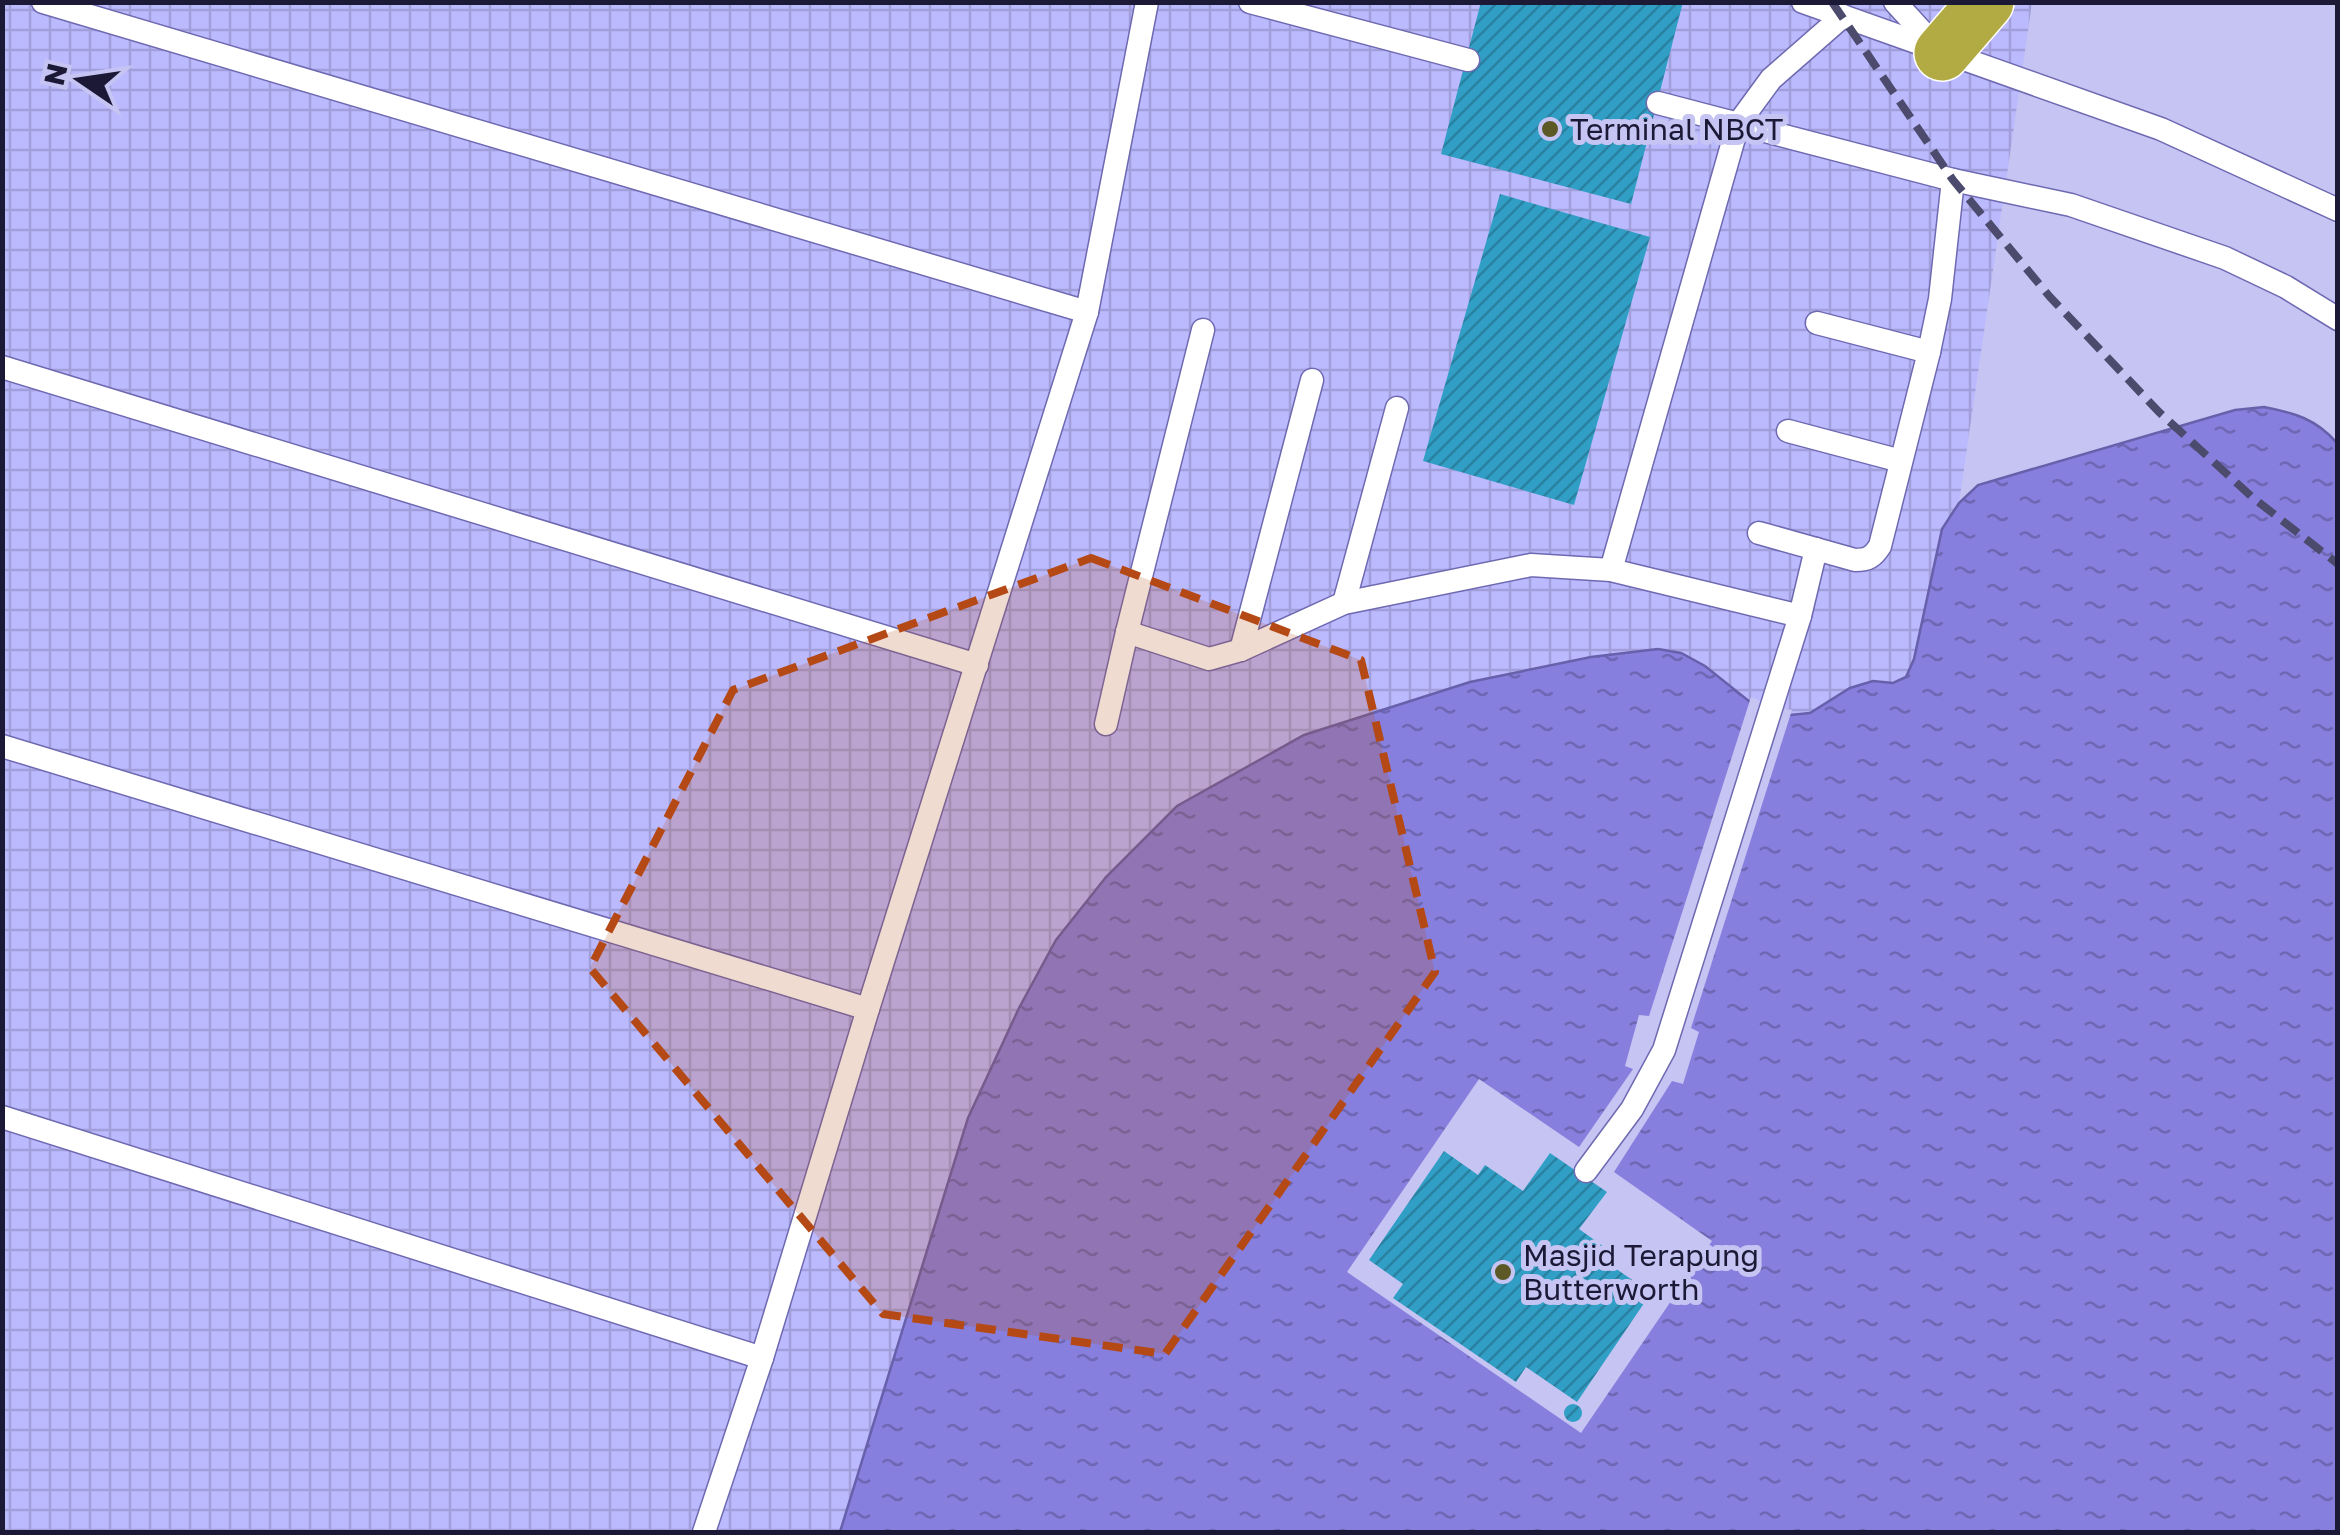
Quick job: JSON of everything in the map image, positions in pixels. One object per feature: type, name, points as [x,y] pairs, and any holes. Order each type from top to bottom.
[{"type":"highway","points":[[1942,53],[1986,2]]},
{"type":"lane","points":[[44,2],[1087,312]]},
{"type":"lane","points":[[704,1532],[762,1358],[1087,312],[1147,2]]},
{"type":"lane","points":[[1250,2],[1468,60]]},
{"type":"lane","points":[[1804,2],[2162,129],[2338,210]]},
{"type":"lane","points":[[1895,2],[1942,53]]},
{"type":"lane","points":[[1611,570],[1738,124],[1771,79],[1843,16]]},
{"type":"lane","points":[[1658,103],[1954,180],[2071,205],[2225,258],[2286,287],[2338,319]]},
{"type":"lane","points":[[1760,533],[1856,560],[1874,555],[1880,546],[1940,299],[1954,180]]},
{"type":"lane","points":[[1817,323],[1929,352]]},
{"type":"lane","points":[[1106,724],[1202,330]]},
{"type":"lane","points":[[2,366],[978,666]]},
{"type":"lane","points":[[1241,650],[1312,380]]},
{"type":"lane","points":[[1344,603],[1397,408]]},
{"type":"lane","points":[[1788,431],[1901,461]]},
{"type":"lane","points":[[1586,1171],[1632,1109],[1664,1050],[1800,616],[1816,549]]},
{"type":"lane","points":[[1127,632],[1208,659],[1241,650],[1344,603],[1531,566],[1611,570],[1800,616]]},
{"type":"lane","points":[[2,746],[868,1008]]},
{"type":"lane","points":[[2,1118],[762,1358]]},
{"type":"highlighted area","points":[[1091,558],[1361,660],[1435,972],[1165,1354],[883,1314],[590,968],[733,690]]},
{"type":"shaded area","points":[[3,3],[2032,3],[1959,503],[1942,529],[1914,659],[1906,677],[1893,683],[1873,681],[1810,713],[1791,715],[1750,702],[1705,666],[1658,649],[1591,657],[1470,682],[1304,735],[1177,806],[1056,940],[1019,1008],[968,1118],[840,1532],[3,1532]]},
{"type":"water","points":[[2264,407],[2304,418],[2337,443],[2337,1532],[840,1532],[968,1118],[1019,1008],[1056,940],[1106,877],[1177,806],[1304,735],[1470,682],[1591,657],[1658,649],[1681,653],[1705,666],[1750,702],[1790,715],[1810,713],[1850,688],[1873,681],[1893,683],[1906,677],[1914,659],[1942,529],[1959,503],[1978,485],[2235,410]]},
{"type":"pier","points":[[1751,697],[1792,710],[1691,1028],[1699,1032],[1683,1084],[1672,1081],[1614,1172],[1712,1241],[1581,1433],[1347,1272],[1479,1079],[1579,1147],[1633,1069],[1625,1066],[1639,1015],[1649,1016]]},
{"type":"building","name":"Terminal NBCT","points":[[1481,2],[1683,2],[1631,204],[1441,154]]},
{"type":"building","points":[[1500,194],[1650,237],[1574,505],[1423,461]]},
{"type":"building","name":"Masjid Terapung Butterworth","points":[[1444,1151],[1478,1175],[1485,1165],[1523,1191],[1550,1153],[1607,1192],[1579,1229],[1607,1249],[1602,1259],[1651,1293],[1577,1402],[1526,1367],[1516,1382],[1393,1298],[1403,1284],[1369,1260]]},
{"type":"building","points":[[1573,1404],[1582,1413],[1573,1422],[1564,1413]]},
{"type":"railway","points":[[1832,2],[1953,180],[2050,297],[2159,412],[2252,497],[2338,564]]},
{"type":"place","name":"Terminal NBCT","points":[[1550,129]]},
{"type":"place","name":"Masjid Terapung Butterworth","points":[[1503,1272]]}]
